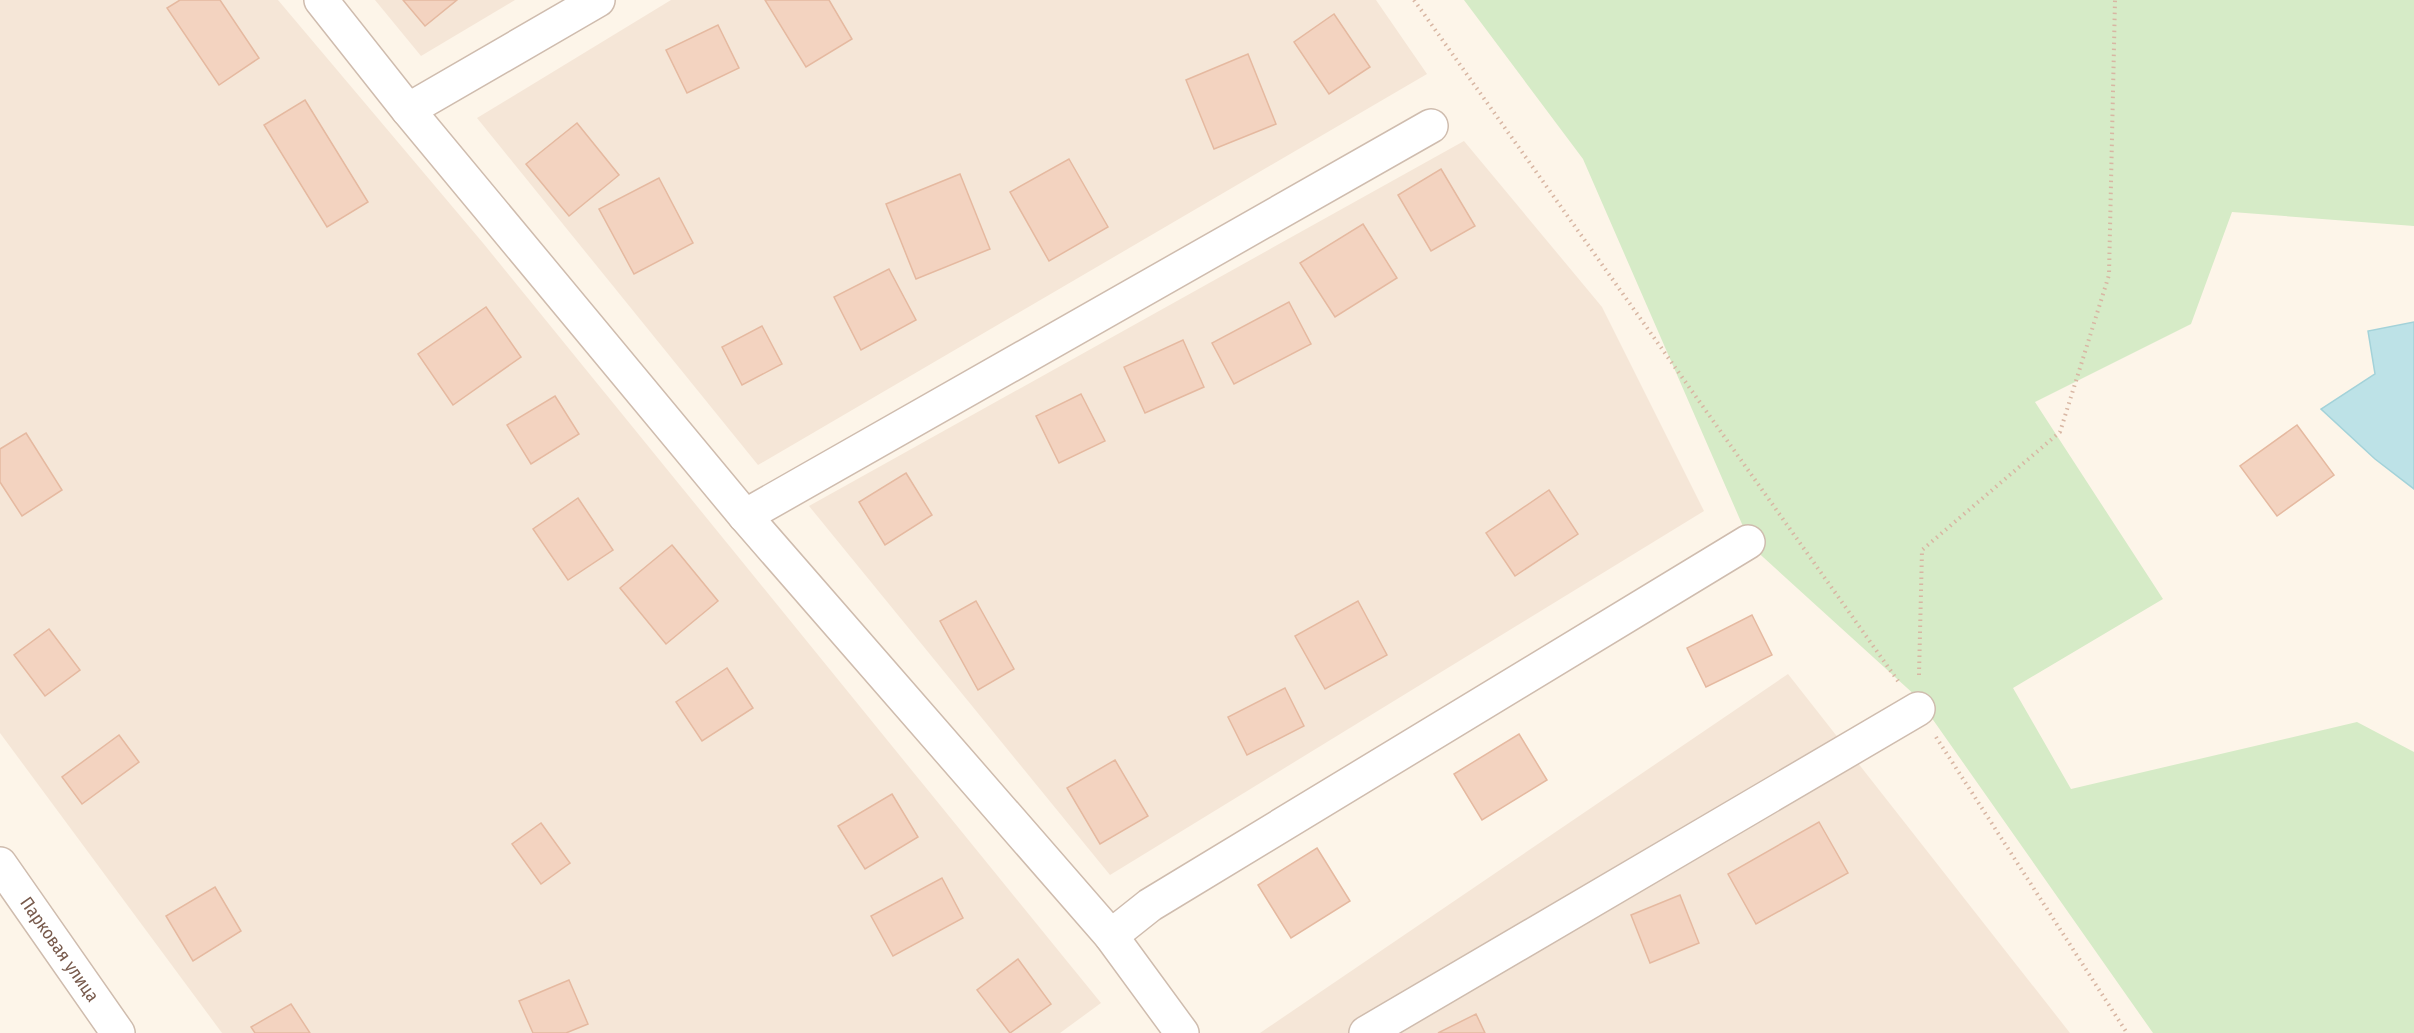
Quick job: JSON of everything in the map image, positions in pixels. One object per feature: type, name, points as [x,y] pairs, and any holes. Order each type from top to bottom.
[{"type":"street","points":[[321,0],[408,110],[746,516],[1111,936],[1182,1033]]},
{"type":"street","points":[[408,110],[598,0]]},
{"type":"street","points":[[746,516],[1431,126]]},
{"type":"street","points":[[1111,936],[1150,904],[1748,542]]},
{"type":"street","points":[[1366,1033],[1918,709]]},
{"type":"street","name":"Парковая улица","points":[[0,864],[118,1033]]},
{"type":"path","points":[[1414,0],[1918,709],[2127,1033]]},
{"type":"path","points":[[1918,709],[1922,550],[2060,432],[2109,274],[2115,0]]},
{"type":"shaded area","points":[[0,0],[278,0],[483,243],[1101,1003],[1060,1033],[222,1033],[0,733]]},
{"type":"shaded area","points":[[375,0],[515,0],[421,56]]},
{"type":"shaded area","points":[[671,0],[1376,0],[1427,74],[758,465],[477,118]]},
{"type":"shaded area","points":[[1464,141],[1602,307],[1704,511],[1110,875],[809,506]]},
{"type":"shaded area","points":[[1788,674],[2070,1033],[1260,1033]]},
{"type":"green space","points":[[1464,0],[2414,0],[2414,226],[2232,212],[2191,324],[2035,402],[2163,599],[2013,688],[2071,789],[2357,722],[2414,752],[2414,1033],[2153,1033],[1917,697],[1752,547],[1583,159]]},
{"type":"water","points":[[2414,322],[2414,489],[2375,459],[2321,409],[2375,374],[2368,331]]},
{"type":"building","points":[[180,0],[220,0],[259,58],[219,85],[167,8]]},
{"type":"building","points":[[403,0],[457,0],[425,26]]},
{"type":"building","points":[[765,0],[829,0],[852,39],[806,67]]},
{"type":"building","points":[[1334,14],[1370,67],[1329,94],[1294,42]]},
{"type":"building","points":[[718,25],[739,68],[687,93],[666,50]]},
{"type":"building","points":[[1248,54],[1276,124],[1214,149],[1186,80]]},
{"type":"building","points":[[305,100],[368,202],[327,227],[264,125]]},
{"type":"building","points":[[577,123],[619,175],[569,216],[526,164]]},
{"type":"building","points":[[1069,159],[1108,227],[1049,261],[1010,192]]},
{"type":"building","points":[[1441,169],[1475,226],[1431,251],[1398,195]]},
{"type":"building","points":[[960,174],[990,249],[916,279],[886,204]]},
{"type":"building","points":[[659,178],[693,243],[634,274],[599,209]]},
{"type":"building","points":[[1363,224],[1397,278],[1335,317],[1300,263]]},
{"type":"building","points":[[889,269],[916,320],[861,350],[834,297]]},
{"type":"building","points":[[1289,302],[1311,344],[1234,384],[1212,343]]},
{"type":"building","points":[[486,307],[521,357],[453,405],[418,354]]},
{"type":"building","points":[[762,326],[782,364],[742,385],[722,347]]},
{"type":"building","points":[[1183,340],[1204,387],[1145,413],[1124,367]]},
{"type":"building","points":[[1081,394],[1105,441],[1059,463],[1036,416]]},
{"type":"building","points":[[555,396],[579,434],[531,464],[507,425]]},
{"type":"building","points":[[2297,425],[2334,475],[2277,516],[2240,466]]},
{"type":"building","points":[[26,433],[62,490],[22,516],[0,482],[0,449]]},
{"type":"building","points":[[906,473],[932,515],[885,545],[859,502]]},
{"type":"building","points":[[1549,490],[1578,534],[1515,576],[1486,533]]},
{"type":"building","points":[[578,498],[613,550],[568,580],[533,529]]},
{"type":"building","points":[[672,545],[718,601],[666,644],[620,588]]},
{"type":"building","points":[[976,601],[1014,669],[978,690],[940,621]]},
{"type":"building","points":[[1358,601],[1387,655],[1325,689],[1295,636]]},
{"type":"building","points":[[1752,615],[1772,655],[1706,687],[1687,648]]},
{"type":"building","points":[[49,629],[80,670],[45,696],[14,655]]},
{"type":"building","points":[[727,668],[753,708],[702,741],[676,702]]},
{"type":"building","points":[[1285,688],[1304,726],[1247,755],[1228,717]]},
{"type":"building","points":[[1519,734],[1547,780],[1482,820],[1454,774]]},
{"type":"building","points":[[119,735],[139,762],[82,804],[62,777]]},
{"type":"building","points":[[1115,760],[1148,816],[1100,844],[1067,788]]},
{"type":"building","points":[[892,794],[918,837],[865,869],[838,826]]},
{"type":"building","points":[[1819,822],[1848,873],[1756,924],[1728,874]]},
{"type":"building","points":[[541,823],[570,863],[541,884],[512,844]]},
{"type":"building","points":[[1317,848],[1350,901],[1291,938],[1258,885]]},
{"type":"building","points":[[942,878],[963,918],[893,956],[871,916]]},
{"type":"building","points":[[215,887],[241,931],[193,961],[166,916]]},
{"type":"building","points":[[1680,895],[1699,943],[1650,963],[1631,915]]},
{"type":"building","points":[[1018,959],[1051,1004],[1010,1033],[977,990]]},
{"type":"building","points":[[569,980],[588,1024],[566,1033],[533,1033],[519,1001]]},
{"type":"building","points":[[291,1004],[310,1033],[255,1033],[251,1027]]},
{"type":"building","points":[[1476,1014],[1485,1033],[1438,1033]]}]
